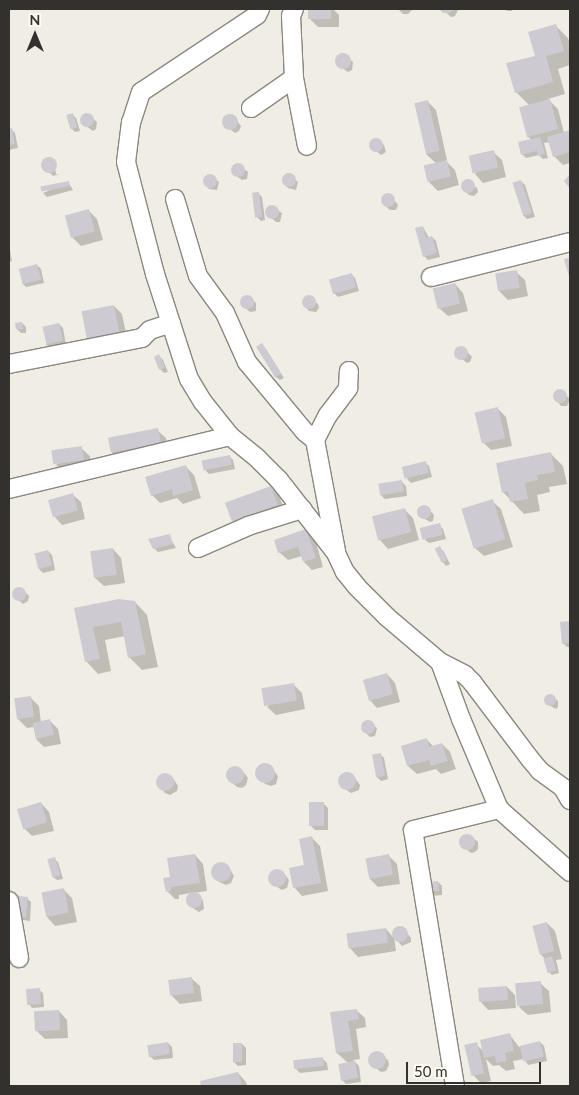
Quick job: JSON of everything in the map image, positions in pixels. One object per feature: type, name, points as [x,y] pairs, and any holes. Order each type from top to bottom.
[{"type":"street","points":[[260,9],[257,15],[141,92],[131,122],[126,162],[154,274],[189,379],[203,402],[230,436],[258,458],[302,509],[336,553],[356,588],[440,662],[465,675],[540,771],[562,788],[570,800]]},
{"type":"street","points":[[294,9],[291,16],[294,78],[307,146]]},
{"type":"street","points":[[251,108],[294,78]]},
{"type":"street","points":[[175,199],[198,276],[225,313],[247,362],[305,432],[315,440]]},
{"type":"street","points":[[431,277],[570,242]]},
{"type":"street","points":[[9,364],[142,338],[150,330],[171,323]]},
{"type":"street","points":[[336,553],[315,440],[328,415],[348,388],[350,371]]},
{"type":"street","points":[[9,489],[230,436]]},
{"type":"street","points":[[198,548],[248,526],[302,509]]},
{"type":"street","points":[[440,662],[461,720],[499,809],[570,872]]},
{"type":"street","points":[[455,1086],[413,830],[499,809]]},
{"type":"street","points":[[9,901],[19,958]]},
{"type":"building","points":[[308,9],[331,9],[331,19],[308,19]]},
{"type":"building","points":[[439,9],[454,9],[449,13],[443,13]]},
{"type":"building","points":[[556,24],[564,51],[546,56],[553,82],[515,93],[506,63],[535,56],[528,32]]},
{"type":"building","points":[[343,53],[351,61],[343,69],[335,61]]},
{"type":"building","points":[[550,99],[558,129],[527,137],[519,107]]},
{"type":"building","points":[[428,100],[440,151],[426,154],[414,103]]},
{"type":"building","points":[[73,113],[77,127],[70,129],[66,115]]},
{"type":"building","points":[[84,113],[90,113],[94,120],[90,127],[84,127],[80,123],[80,117]]},
{"type":"building","points":[[230,114],[238,122],[230,130],[222,122]]},
{"type":"building","points":[[12,128],[15,144],[9,145],[9,129]]},
{"type":"building","points":[[570,130],[570,152],[553,157],[547,137]]},
{"type":"building","points":[[540,137],[545,154],[538,156],[537,151],[521,155],[518,142]]},
{"type":"building","points":[[376,138],[381,140],[383,145],[381,150],[376,152],[371,150],[369,145],[371,140]]},
{"type":"building","points":[[494,150],[498,168],[473,173],[469,156]]},
{"type":"building","points":[[46,157],[52,157],[57,162],[55,171],[46,173],[41,168],[41,162]]},
{"type":"building","points":[[447,160],[451,177],[427,182],[424,165]]},
{"type":"building","points":[[238,163],[243,165],[245,170],[243,175],[238,177],[233,175],[231,170],[233,165]]},
{"type":"building","points":[[289,173],[294,175],[296,180],[294,185],[289,187],[284,185],[282,180],[284,175]]},
{"type":"building","points":[[210,174],[215,176],[217,181],[215,186],[210,188],[205,186],[203,181],[205,176]]},
{"type":"building","points":[[570,174],[570,189],[564,181]]},
{"type":"building","points":[[468,179],[473,181],[475,186],[473,191],[468,193],[463,191],[461,186],[463,181]]},
{"type":"building","points":[[521,180],[532,213],[523,216],[512,183]]},
{"type":"building","points":[[69,181],[70,186],[41,191],[41,187]]},
{"type":"building","points":[[259,192],[262,217],[255,218],[252,193]]},
{"type":"building","points":[[385,193],[391,193],[395,200],[391,207],[385,207],[381,203],[381,197]]},
{"type":"building","points":[[272,205],[277,207],[279,212],[277,217],[272,219],[267,217],[265,212],[267,207]]},
{"type":"building","points":[[89,209],[95,231],[71,238],[65,215]]},
{"type":"building","points":[[423,226],[426,238],[432,236],[437,253],[423,257],[415,228]]},
{"type":"building","points":[[570,258],[570,280],[564,259]]},
{"type":"building","points":[[37,264],[41,279],[23,284],[19,269]]},
{"type":"building","points":[[517,270],[520,288],[498,291],[495,273]]},
{"type":"building","points":[[352,273],[356,287],[333,294],[329,280]]},
{"type":"building","points":[[455,283],[460,303],[438,309],[433,289]]},
{"type":"building","points":[[247,295],[252,297],[254,302],[252,307],[247,309],[242,307],[240,302],[242,297]]},
{"type":"building","points":[[309,295],[314,297],[316,302],[314,307],[309,309],[304,307],[302,302],[304,297]]},
{"type":"building","points":[[114,305],[120,335],[88,342],[82,311]]},
{"type":"building","points":[[22,322],[23,329],[16,329],[15,323]]},
{"type":"building","points":[[59,323],[63,341],[46,344],[42,327]]},
{"type":"building","points":[[262,343],[281,374],[275,377],[256,347]]},
{"type":"building","points":[[461,346],[466,348],[468,353],[466,358],[461,360],[456,358],[454,353],[456,348]]},
{"type":"building","points":[[159,354],[165,368],[159,370],[154,357]]},
{"type":"building","points":[[560,389],[565,391],[567,396],[565,401],[560,403],[555,401],[553,396],[555,391]]},
{"type":"building","points":[[498,407],[505,438],[482,444],[475,412]]},
{"type":"building","points":[[158,428],[161,443],[111,452],[108,438]]},
{"type":"building","points":[[82,446],[84,460],[53,464],[51,450]]},
{"type":"building","points":[[551,452],[555,472],[537,475],[538,480],[525,483],[528,499],[510,502],[508,491],[502,493],[496,463]]},
{"type":"building","points":[[230,455],[232,465],[203,470],[202,461]]},
{"type":"building","points":[[426,461],[429,473],[405,479],[402,467]]},
{"type":"building","points":[[186,465],[193,490],[173,496],[172,489],[151,496],[145,477]]},
{"type":"building","points":[[402,480],[404,492],[380,496],[378,484]]},
{"type":"building","points":[[271,486],[278,505],[232,522],[225,503]]},
{"type":"building","points":[[73,493],[78,510],[53,517],[48,500]]},
{"type":"building","points":[[493,499],[505,539],[474,549],[461,509]]},
{"type":"building","points":[[421,505],[427,505],[431,512],[427,519],[421,519],[417,515],[417,509]]},
{"type":"building","points":[[405,508],[411,532],[378,540],[372,516]]},
{"type":"building","points":[[440,523],[443,535],[423,540],[420,528]]},
{"type":"building","points":[[306,529],[316,558],[303,562],[298,547],[278,553],[274,540]]},
{"type":"building","points":[[170,534],[173,544],[153,549],[148,539]]},
{"type":"building","points":[[440,546],[447,560],[442,563],[435,549]]},
{"type":"building","points":[[113,548],[117,575],[94,578],[90,551]]},
{"type":"building","points":[[48,550],[52,566],[38,569],[34,553]]},
{"type":"building","points":[[19,587],[24,589],[26,594],[24,599],[19,601],[14,599],[12,594],[14,589]]},
{"type":"building","points":[[119,599],[135,601],[146,654],[128,658],[121,622],[93,627],[100,659],[85,662],[74,608]]},
{"type":"building","points":[[570,621],[570,643],[562,644],[560,622]]},
{"type":"building","points":[[387,673],[393,694],[369,701],[363,680]]},
{"type":"building","points":[[294,683],[297,701],[264,706],[261,688]]},
{"type":"building","points":[[548,694],[552,694],[556,700],[552,706],[548,706],[544,702],[544,698]]},
{"type":"building","points":[[31,696],[34,717],[17,719],[14,698]]},
{"type":"building","points":[[50,719],[54,735],[36,739],[33,723]]},
{"type":"building","points":[[368,720],[373,722],[375,727],[373,732],[368,734],[363,732],[361,727],[363,722]]},
{"type":"building","points":[[427,738],[429,747],[442,743],[448,761],[431,766],[429,760],[407,766],[401,746]]},
{"type":"building","points":[[381,753],[385,776],[376,777],[372,755]]},
{"type":"building","points":[[265,763],[272,766],[275,773],[272,780],[265,783],[258,780],[255,773],[258,766]]},
{"type":"building","points":[[235,766],[241,769],[244,775],[241,781],[235,784],[229,781],[226,775],[229,769]]},
{"type":"building","points":[[343,772],[351,772],[356,777],[354,788],[343,790],[338,785],[338,777]]},
{"type":"building","points":[[165,773],[171,776],[174,782],[171,788],[165,791],[159,788],[156,782],[159,776]]},
{"type":"building","points":[[41,802],[47,822],[23,829],[17,809]]},
{"type":"building","points":[[309,802],[324,802],[324,826],[309,826]]},
{"type":"building","points":[[464,834],[470,834],[475,839],[473,848],[464,850],[459,845],[459,839]]},
{"type":"building","points":[[312,836],[321,883],[293,888],[289,868],[304,865],[299,839]]},
{"type":"building","points":[[195,854],[200,883],[171,887],[171,891],[166,892],[163,878],[170,877],[167,858]]},
{"type":"building","points":[[389,854],[393,875],[369,879],[365,859]]},
{"type":"building","points":[[55,857],[60,875],[53,877],[47,859]]},
{"type":"building","points":[[221,862],[228,865],[231,872],[228,879],[221,882],[214,879],[211,872],[214,865]]},
{"type":"building","points":[[277,869],[283,872],[286,878],[283,884],[277,887],[271,884],[268,878],[271,872]]},
{"type":"building","points":[[438,881],[439,891],[427,892],[426,882]]},
{"type":"building","points":[[64,888],[69,913],[46,917],[41,892]]},
{"type":"building","points":[[191,892],[197,892],[202,897],[200,906],[191,908],[186,903],[186,897]]},
{"type":"building","points":[[19,896],[28,897],[26,918],[17,917]]},
{"type":"building","points":[[547,922],[554,951],[540,955],[532,926]]},
{"type":"building","points":[[397,926],[403,926],[408,931],[406,940],[397,942],[392,937],[392,931]]},
{"type":"building","points":[[386,928],[388,943],[348,948],[346,934]]},
{"type":"building","points":[[552,956],[556,970],[547,973],[543,958]]},
{"type":"building","points":[[192,977],[194,993],[170,996],[168,980]]},
{"type":"building","points":[[541,981],[543,1004],[517,1006],[515,983]]},
{"type":"building","points":[[507,986],[508,1000],[479,1002],[478,988]]},
{"type":"building","points":[[40,988],[41,1004],[27,1005],[26,989]]},
{"type":"building","points":[[357,1009],[359,1019],[348,1021],[353,1051],[336,1053],[330,1012]]},
{"type":"building","points":[[59,1010],[60,1030],[35,1031],[34,1011]]},
{"type":"building","points":[[510,1033],[514,1051],[505,1053],[507,1061],[496,1063],[495,1056],[484,1058],[480,1040]]},
{"type":"building","points":[[540,1041],[544,1057],[523,1062],[520,1046]]},
{"type":"building","points":[[168,1042],[170,1054],[149,1057],[147,1045]]},
{"type":"building","points":[[477,1042],[484,1073],[472,1076],[464,1045]]},
{"type":"building","points":[[233,1043],[242,1043],[242,1062],[233,1062]]},
{"type":"building","points":[[377,1051],[383,1054],[386,1060],[383,1066],[377,1069],[371,1066],[368,1060],[371,1054]]},
{"type":"building","points":[[323,1057],[324,1066],[294,1069],[293,1060]]},
{"type":"building","points":[[355,1061],[358,1078],[341,1081],[338,1064]]},
{"type":"building","points":[[238,1072],[242,1086],[201,1086],[200,1081]]}]
